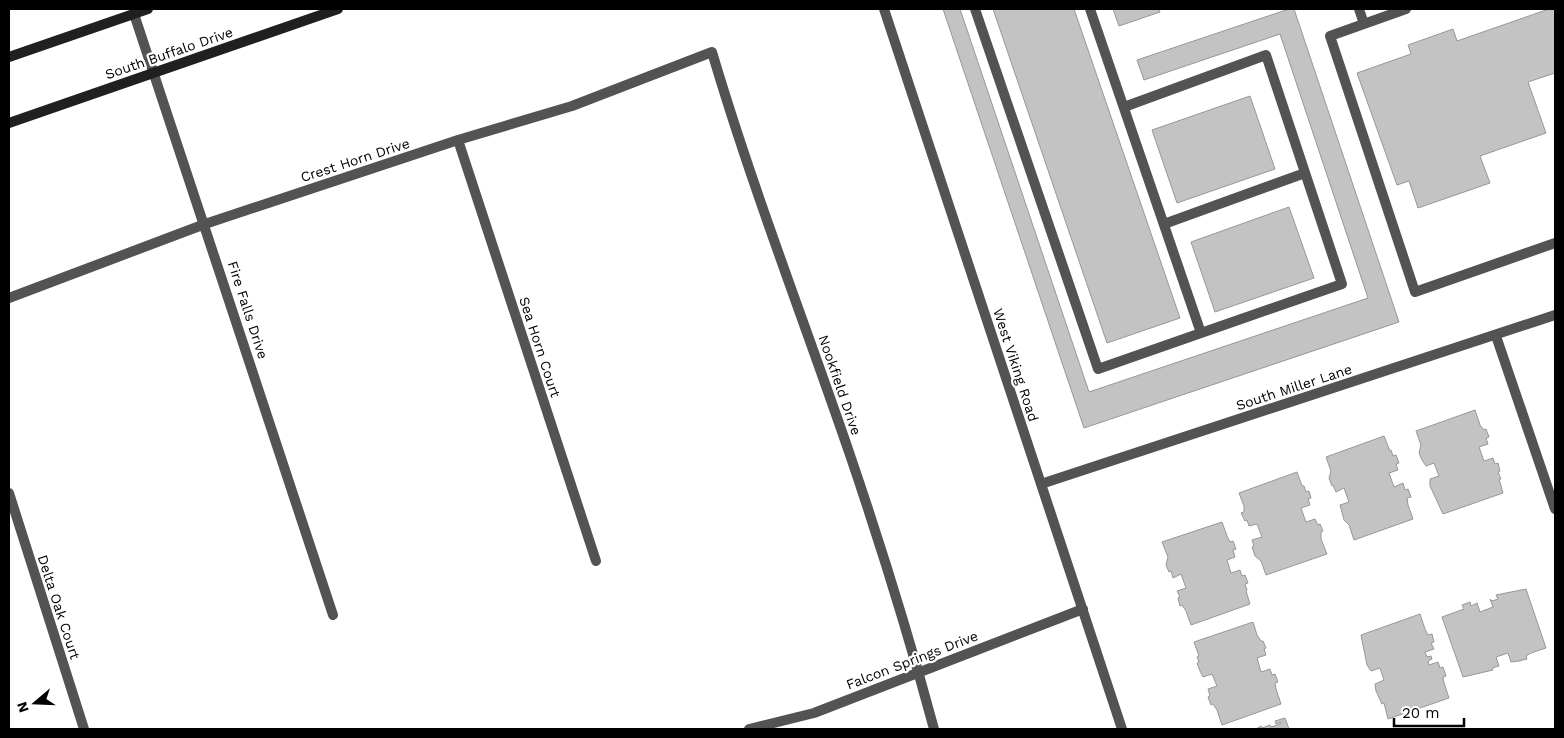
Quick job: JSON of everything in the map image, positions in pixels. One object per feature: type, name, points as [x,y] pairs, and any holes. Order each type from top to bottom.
[{"type":"main road","points":[[9,57],[148,9]]},
{"type":"main road","name":"South Buffalo Drive","points":[[9,123],[338,9]]},
{"type":"street","name":"West Viking Road","points":[[884,9],[1122,729]]},
{"type":"street","points":[[975,9],[1098,369],[1342,284],[1266,55],[1124,107]]},
{"type":"street","points":[[1090,9],[1201,333]]},
{"type":"street","points":[[1359,9],[1364,24]]},
{"type":"street","points":[[1406,9],[1330,36],[1415,292],[1555,244]]},
{"type":"street","name":"Fire Falls Drive","points":[[134,14],[155,72],[333,615]]},
{"type":"street","name":"Crest Horn Drive","points":[[9,298],[205,224],[458,140],[572,106],[712,52]]},
{"type":"street","name":"Nookfield Drive","points":[[712,52],[731,116],[850,454],[919,673],[934,729]]},
{"type":"street","name":"Sea Horn Court","points":[[458,140],[596,561]]},
{"type":"street","points":[[1164,224],[1305,173]]},
{"type":"street","name":"South Miller Lane","points":[[1041,484],[1496,336],[1555,315]]},
{"type":"street","points":[[1496,336],[1555,509]]},
{"type":"street","name":"Delta Oak Court","points":[[9,493],[84,729]]},
{"type":"street","name":"Falcon Springs Drive","points":[[749,729],[814,713],[1083,608]]},
{"type":"building","points":[[943,9],[960,9],[1089,392],[1368,298],[1280,34],[1144,80],[1137,60],[1289,9],[1294,9],[1399,322],[1084,428]]},
{"type":"building","points":[[993,9],[1074,9],[1180,318],[1107,343]]},
{"type":"building","points":[[1113,9],[1159,9],[1160,12],[1119,26]]},
{"type":"building","points":[[1549,9],[1555,9],[1555,73],[1528,82],[1546,133],[1480,156],[1490,183],[1418,208],[1409,181],[1397,185],[1357,73],[1411,54],[1408,45],[1453,29],[1457,41]]},
{"type":"building","points":[[1250,96],[1275,169],[1177,203],[1152,130]]},
{"type":"building","points":[[1289,207],[1314,278],[1215,312],[1191,242]]},
{"type":"building","points":[[1475,410],[1480,425],[1484,430],[1486,429],[1489,437],[1486,438],[1488,444],[1479,447],[1484,461],[1493,458],[1495,464],[1498,463],[1500,471],[1498,472],[1501,479],[1499,479],[1503,493],[1443,514],[1430,486],[1430,479],[1439,476],[1434,463],[1426,466],[1422,460],[1419,453],[1421,445],[1416,431]]},
{"type":"building","points":[[1384,436],[1390,451],[1393,456],[1396,455],[1399,463],[1396,464],[1398,470],[1389,473],[1394,487],[1403,483],[1405,490],[1408,489],[1411,497],[1407,498],[1408,505],[1413,519],[1354,540],[1349,525],[1344,520],[1340,505],[1349,502],[1344,488],[1336,492],[1332,486],[1329,478],[1331,471],[1326,457]]},
{"type":"building","points":[[1297,472],[1302,486],[1304,486],[1306,492],[1309,491],[1311,498],[1308,499],[1310,505],[1301,508],[1306,522],[1315,519],[1318,525],[1320,524],[1323,531],[1321,532],[1321,539],[1327,554],[1266,575],[1261,561],[1255,556],[1252,547],[1254,546],[1252,540],[1262,537],[1257,524],[1249,526],[1247,520],[1245,521],[1241,513],[1244,512],[1244,506],[1239,493]]},
{"type":"building","points":[[1222,522],[1230,542],[1233,541],[1236,549],[1233,550],[1235,557],[1227,560],[1231,573],[1240,570],[1242,576],[1245,575],[1248,583],[1245,584],[1246,591],[1250,604],[1191,625],[1186,611],[1182,605],[1180,606],[1178,598],[1180,597],[1177,591],[1186,588],[1181,574],[1173,578],[1171,571],[1169,572],[1166,565],[1168,557],[1162,542]]},
{"type":"building","points":[[1526,589],[1546,648],[1531,653],[1526,656],[1527,659],[1519,661],[1511,662],[1508,653],[1496,657],[1499,666],[1492,668],[1493,670],[1463,677],[1442,617],[1464,609],[1462,605],[1470,602],[1471,606],[1477,603],[1480,612],[1493,607],[1490,599],[1492,601],[1498,599],[1496,595]]},
{"type":"building","points":[[1420,614],[1428,635],[1432,634],[1434,642],[1431,643],[1434,649],[1425,652],[1427,657],[1431,656],[1432,659],[1428,661],[1429,665],[1438,662],[1440,668],[1443,667],[1446,676],[1443,677],[1444,683],[1449,698],[1388,719],[1384,703],[1382,704],[1375,684],[1384,680],[1380,668],[1371,671],[1367,665],[1361,635]]},
{"type":"building","points":[[1253,622],[1257,635],[1263,641],[1266,648],[1264,649],[1266,655],[1257,658],[1261,672],[1270,669],[1272,675],[1275,674],[1278,682],[1275,683],[1276,689],[1281,704],[1222,725],[1217,710],[1213,704],[1211,705],[1208,697],[1210,696],[1208,689],[1217,686],[1212,674],[1203,677],[1197,663],[1199,662],[1197,657],[1199,656],[1194,642]]},
{"type":"building","points":[[1285,718],[1289,729],[1256,729],[1261,726],[1262,728],[1280,724],[1281,722],[1276,724],[1275,721]]}]
